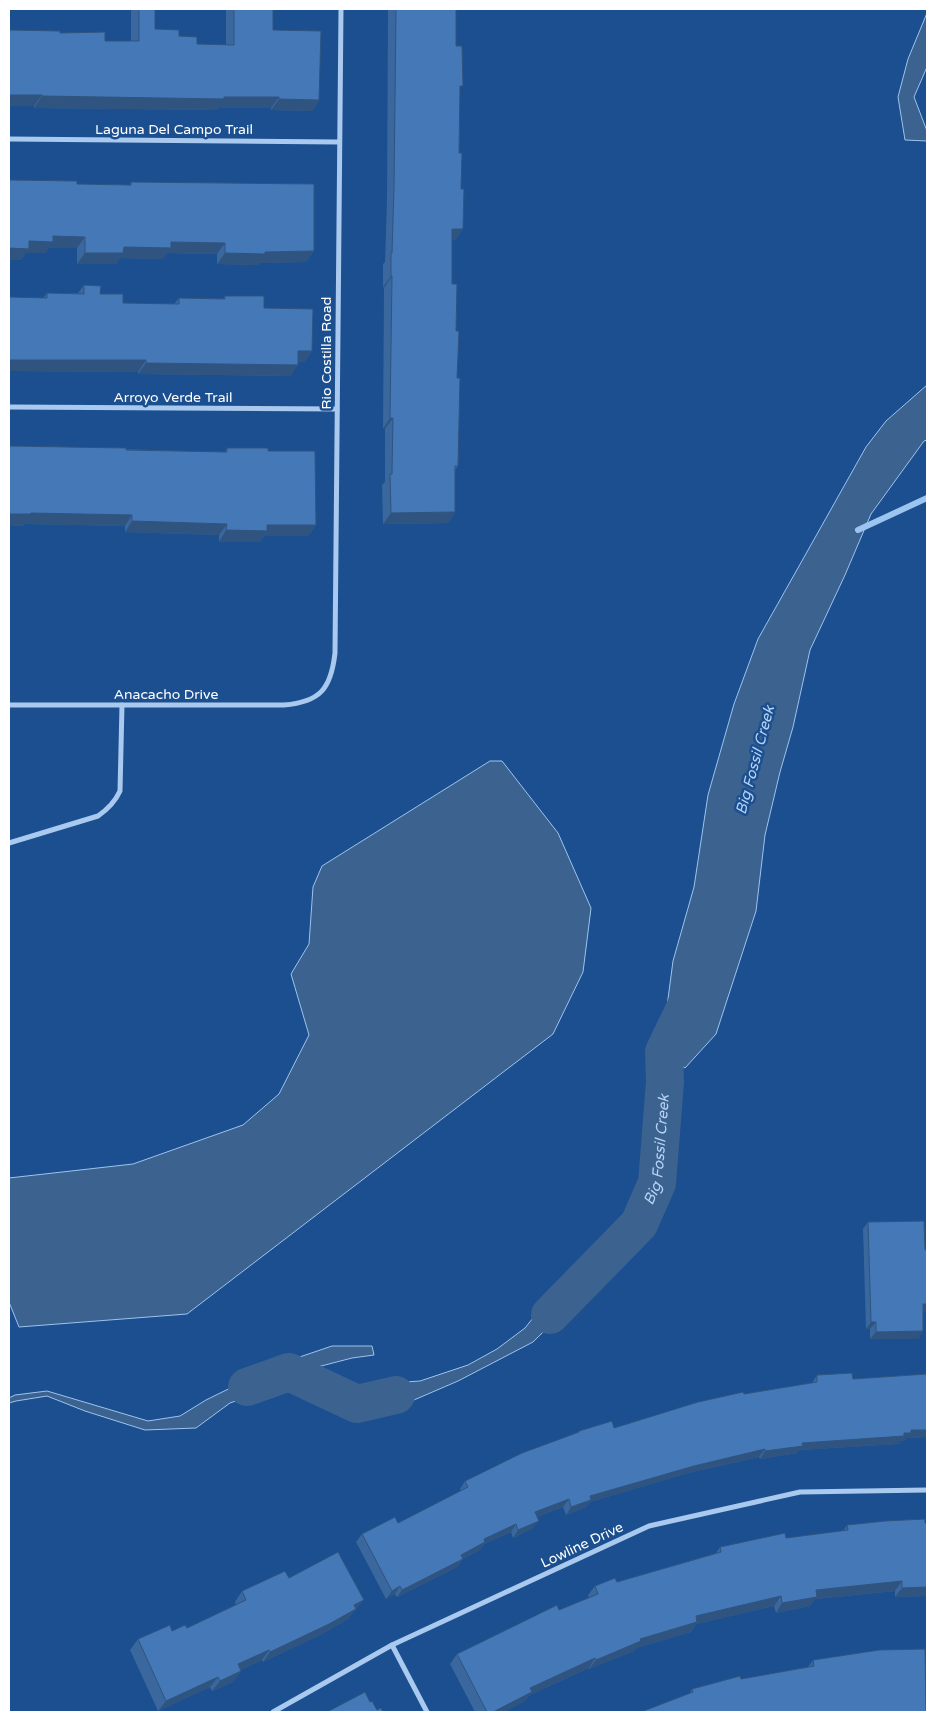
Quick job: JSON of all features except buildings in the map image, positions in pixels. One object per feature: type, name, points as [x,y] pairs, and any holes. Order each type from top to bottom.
[{"type":"street","name":"Rio Costilla Road","points":[[321,694],[330,681],[334,668],[335,653],[339,142],[342,9]]},
{"type":"street","name":"Laguna Del Campo Trail","points":[[9,139],[339,142]]},
{"type":"street","name":"Arroyo Verde Trail","points":[[9,407],[337,409]]},
{"type":"street","name":"Anacacho Drive","points":[[9,705],[284,705],[299,704],[321,694]]},
{"type":"street","points":[[9,843],[98,816],[108,810],[116,801],[120,791],[122,705]]},
{"type":"street","name":"Lowline Drive","points":[[273,1712],[392,1645],[649,1526],[800,1492],[927,1490]]},
{"type":"street","points":[[392,1645],[427,1712]]},
{"type":"water","points":[[927,13],[927,67],[914,97],[927,131],[927,141],[905,140],[898,97],[908,59]]},
{"type":"water","points":[[927,385],[927,440],[924,441],[871,514],[810,650],[793,727],[765,835],[756,911],[716,1034],[685,1068],[674,1061],[666,1014],[673,961],[694,887],[708,795],[734,704],[758,639],[866,447],[886,421]]},
{"type":"water","points":[[490,761],[502,761],[558,833],[591,908],[583,972],[553,1034],[187,1314],[19,1327],[9,1302],[9,1178],[133,1164],[243,1125],[279,1094],[309,1035],[291,974],[309,944],[313,887],[322,866]]},
{"type":"water","points":[[586,1277],[588,1288],[533,1342],[458,1381],[407,1403],[355,1414],[337,1405],[377,1384],[420,1381],[468,1365],[497,1349],[525,1328],[544,1304],[564,1286]]},
{"type":"water","points":[[332,1346],[372,1346],[374,1355],[352,1358],[302,1371],[265,1391],[230,1403],[196,1428],[145,1430],[85,1411],[47,1396],[9,1403],[9,1398],[15,1395],[47,1391],[148,1421],[180,1416],[206,1400],[279,1364]]},
{"type":"waterway","points":[[858,530],[927,498]]},
{"type":"waterway","name":"Big Fossil Creek","points":[[550,1315],[639,1224],[657,1183],[665,1082],[664,1052],[691,992]]},
{"type":"waterway","name":"Big Fossil Creek","points":[[247,1387],[289,1372],[357,1404],[396,1395]]}]
